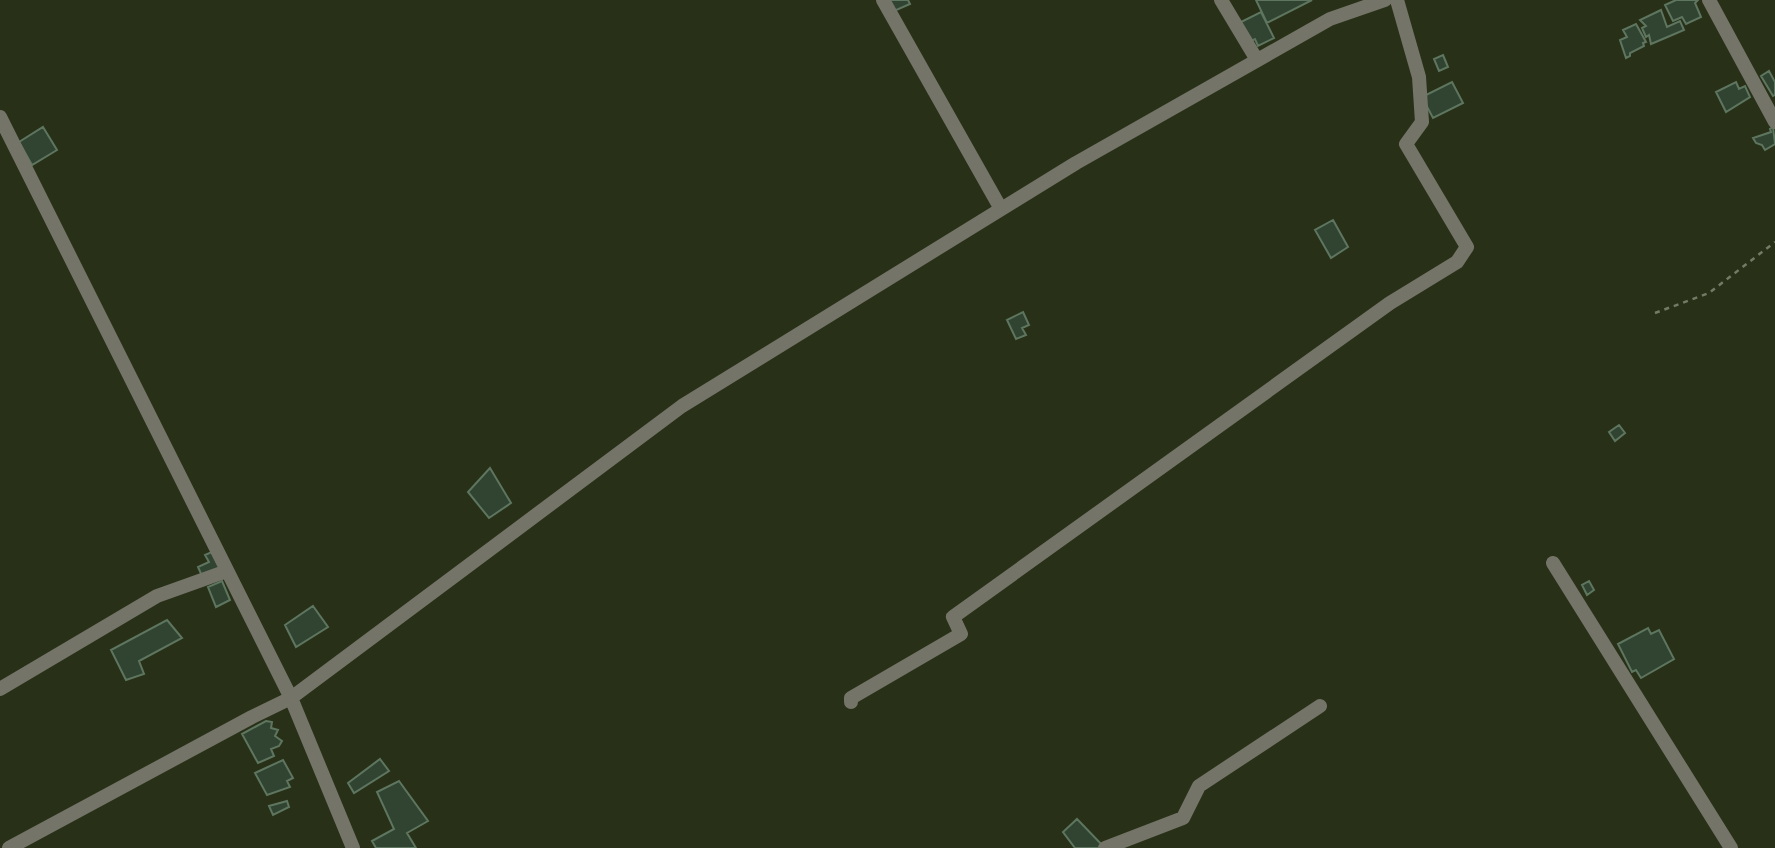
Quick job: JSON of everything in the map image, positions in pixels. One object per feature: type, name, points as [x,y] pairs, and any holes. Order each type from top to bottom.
[{"type":"street","points":[[883,0],[1001,209]]},
{"type":"street","points":[[1221,0],[1257,60]]},
{"type":"street","points":[[9,848],[291,698],[682,406],[1001,209],[1076,163],[1330,19],[1385,0]]},
{"type":"street","points":[[851,702],[851,698],[961,634],[953,617],[1390,303],[1457,262],[1467,247],[1406,144],[1422,122],[1419,77],[1397,0]]},
{"type":"street","points":[[1709,0],[1775,122]]},
{"type":"street","points":[[0,117],[291,698],[353,848]]},
{"type":"street","points":[[1553,563],[1731,848]]},
{"type":"street","points":[[0,689],[156,596],[227,571]]},
{"type":"street","points":[[1105,848],[1183,818],[1199,786],[1320,706]]},
{"type":"path","points":[[1655,313],[1709,293],[1775,242]]},
{"type":"building","points":[[888,0],[908,0],[910,4],[894,11]]},
{"type":"building","points":[[1256,0],[1312,0],[1267,23]]},
{"type":"building","points":[[1676,0],[1698,0],[1695,3],[1701,17],[1686,24],[1682,17],[1673,21],[1665,5]]},
{"type":"building","points":[[1661,10],[1667,27],[1680,21],[1684,30],[1651,44],[1649,35],[1646,37],[1642,28],[1646,26],[1640,20]]},
{"type":"building","points":[[1261,12],[1274,38],[1258,46],[1255,39],[1249,42],[1239,23]]},
{"type":"building","points":[[1636,24],[1646,42],[1626,58],[1620,40],[1627,37],[1623,30]]},
{"type":"building","points":[[1443,55],[1448,67],[1439,71],[1434,59]]},
{"type":"building","points":[[1769,71],[1775,82],[1773,96],[1761,76]]},
{"type":"building","points":[[1452,82],[1463,103],[1433,118],[1422,97]]},
{"type":"building","points":[[1736,82],[1739,89],[1745,86],[1750,97],[1726,112],[1716,92]]},
{"type":"building","points":[[43,127],[57,150],[32,165],[19,142]]},
{"type":"building","points":[[1773,127],[1775,144],[1765,150],[1753,138],[1771,132]]},
{"type":"building","points":[[1333,220],[1348,247],[1331,258],[1315,230]]},
{"type":"building","points":[[1023,312],[1029,325],[1022,328],[1026,335],[1016,339],[1007,320]]},
{"type":"building","points":[[1619,425],[1625,433],[1615,441],[1609,432]]},
{"type":"building","points":[[490,468],[511,503],[489,518],[468,492]]},
{"type":"building","points":[[214,551],[221,567],[202,576],[198,567],[209,562],[205,555]]},
{"type":"building","points":[[222,581],[230,600],[216,607],[208,587]]},
{"type":"building","points":[[1589,581],[1594,590],[1587,595],[1582,585]]},
{"type":"building","points":[[313,606],[328,627],[296,647],[285,625]]},
{"type":"building","points":[[167,620],[182,638],[139,661],[144,674],[126,680],[111,650]]},
{"type":"building","points":[[1648,628],[1651,634],[1659,630],[1674,659],[1641,678],[1636,670],[1632,672],[1618,644]]},
{"type":"building","points":[[266,721],[272,722],[271,728],[278,730],[275,736],[282,741],[279,746],[271,749],[274,756],[258,763],[242,734]]},
{"type":"building","points":[[380,759],[389,771],[354,793],[348,783]]},
{"type":"building","points":[[283,760],[293,778],[287,781],[290,787],[267,795],[255,773]]},
{"type":"building","points":[[399,781],[428,821],[407,833],[416,848],[376,848],[372,841],[394,829],[377,792]]},
{"type":"building","points":[[287,801],[289,807],[273,815],[269,806]]},
{"type":"building","points":[[1077,819],[1105,848],[1075,848],[1063,832]]}]
